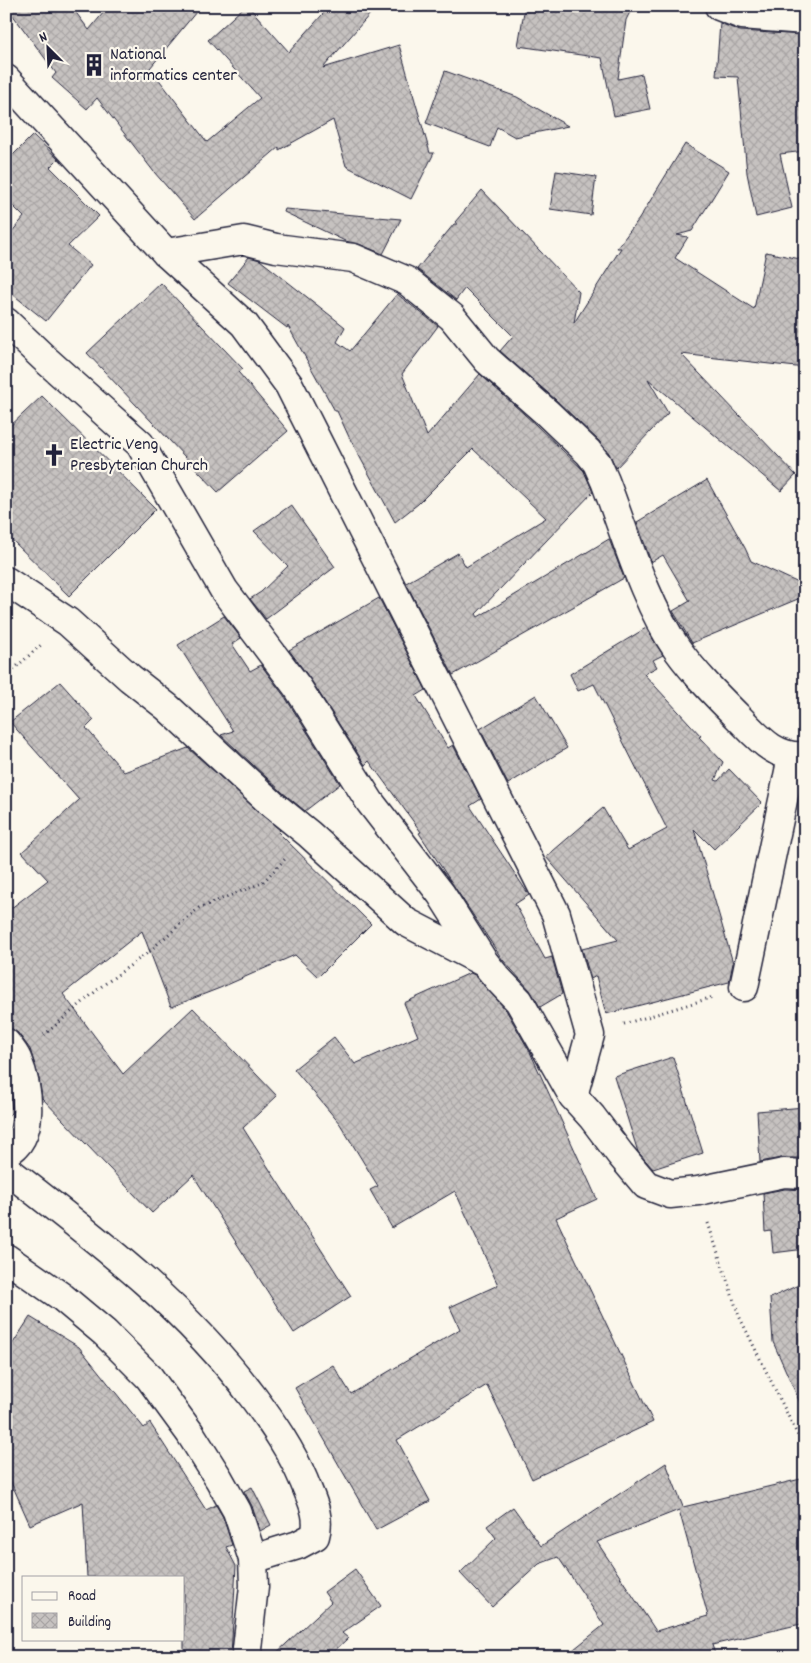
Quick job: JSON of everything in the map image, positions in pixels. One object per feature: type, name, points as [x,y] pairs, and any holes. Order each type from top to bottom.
[{"type":"street","points":[[720,6],[742,14],[805,20]]},
{"type":"street","points":[[6,79],[166,253],[244,324],[289,385],[556,914],[590,1034],[574,1096]]},
{"type":"street","points":[[166,253],[244,240],[276,248],[353,258],[407,281],[452,318],[487,360],[588,452],[597,464],[605,481],[650,598],[676,648],[696,674],[760,740],[774,750],[799,757],[744,987]]},
{"type":"street","points":[[6,322],[140,444],[224,590],[298,688],[370,802],[441,894],[485,963],[498,980],[519,1001],[574,1096],[646,1185],[670,1194],[698,1191],[784,1173],[805,1174]]},
{"type":"street","points":[[6,582],[68,622],[130,678],[167,707],[272,804],[309,834],[406,922],[485,963]]},
{"type":"street","points":[[6,1153],[20,1142],[28,1124],[25,1089],[12,1051]]},
{"type":"street","points":[[6,1169],[118,1256],[144,1279],[217,1351],[277,1429],[296,1461],[316,1511],[318,1526],[315,1536],[298,1545],[253,1559]]},
{"type":"street","points":[[6,1258],[62,1296],[105,1333],[149,1377],[190,1433],[220,1479],[237,1512],[253,1559],[254,1586],[247,1649],[248,1657]]},
{"type":"path","points":[[6,676],[68,622]]},
{"type":"path","points":[[12,1051],[146,954],[199,908],[262,883],[309,834]]},
{"type":"path","points":[[590,1034],[744,987]]},
{"type":"path","points":[[698,1191],[739,1316],[802,1444],[805,1455]]},
{"type":"building","points":[[6,6],[71,6],[89,30],[109,6],[201,6],[150,68],[207,142],[260,98],[208,40],[245,6],[248,6],[289,52],[330,6],[377,6],[323,68],[399,45],[430,153],[434,153],[411,199],[346,166],[333,120],[279,150],[279,147],[195,219],[154,172],[97,98],[87,109],[52,78],[56,73]]},
{"type":"building","points":[[525,6],[633,6],[626,20],[618,79],[642,74],[650,109],[614,116],[602,58],[518,46]]},
{"type":"building","points":[[720,23],[740,31],[805,35],[805,151],[780,154],[792,208],[756,217],[747,173],[738,77],[716,76]]},
{"type":"building","points":[[445,71],[517,97],[568,126],[515,137],[497,127],[490,147],[426,123]]},
{"type":"building","points":[[33,135],[58,159],[50,167],[99,216],[68,246],[91,265],[46,321],[6,289],[6,239],[24,217],[6,199],[6,162]]},
{"type":"building","points":[[685,144],[729,171],[692,231],[677,235],[688,237],[675,258],[754,309],[766,252],[805,260],[805,368],[681,354],[796,475],[781,491],[648,379],[668,413],[616,468],[609,453],[599,441],[500,351],[513,336],[465,288],[456,300],[417,269],[454,224],[458,224],[455,222],[482,190],[579,292],[574,323],[621,248],[617,248],[639,219]]},
{"type":"building","points":[[556,171],[596,177],[591,215],[550,209]]},
{"type":"building","points":[[285,209],[401,219],[383,254],[359,244],[345,241],[284,212]]},
{"type":"building","points":[[249,257],[260,260],[345,327],[337,342],[350,351],[397,294],[438,326],[402,374],[427,436],[480,374],[584,471],[593,492],[476,614],[478,617],[609,539],[624,578],[453,675],[406,583],[458,553],[466,567],[546,518],[473,449],[418,504],[395,522],[337,411],[335,411],[288,326],[287,328],[228,283]]},
{"type":"building","points":[[161,283],[243,369],[239,373],[288,431],[218,492],[87,353]]},
{"type":"building","name":"Electric Veng Presbyterian Church","points":[[42,396],[156,509],[69,596],[6,534],[6,430]]},
{"type":"building","points":[[707,480],[751,561],[805,586],[805,596],[692,643],[673,611],[690,601],[663,555],[651,562],[637,522]]},
{"type":"building","points":[[291,505],[335,567],[266,619],[250,599],[261,592],[288,566],[254,531]]},
{"type":"building","points":[[379,598],[426,690],[416,696],[448,748],[453,745],[481,799],[470,806],[529,895],[515,904],[545,959],[552,957],[562,994],[540,1007],[530,990],[502,959],[419,833],[421,832],[369,761],[365,765],[311,680],[289,650]]},
{"type":"building","points":[[224,616],[241,638],[232,644],[250,671],[261,665],[285,697],[340,784],[305,811],[221,735],[233,731],[178,645]]},
{"type":"building","points":[[646,628],[663,655],[653,660],[657,667],[644,674],[723,762],[715,780],[718,781],[729,769],[762,803],[714,849],[694,829],[733,963],[729,982],[606,1014],[596,976],[591,979],[582,949],[618,940],[546,857],[603,808],[628,850],[667,829],[594,684],[578,691],[570,674]]},
{"type":"building","points":[[60,682],[94,720],[86,728],[124,772],[188,748],[280,830],[278,832],[371,924],[318,977],[295,955],[171,1007],[142,931],[63,994],[123,1074],[193,1008],[277,1096],[243,1128],[351,1296],[294,1333],[193,1175],[152,1213],[42,1098],[39,1079],[30,1049],[18,1033],[6,1028],[6,912],[48,880],[22,852],[79,800],[10,722]]},
{"type":"building","points":[[536,695],[567,748],[508,784],[480,729]]},
{"type":"building","points":[[470,973],[475,975],[506,1010],[530,1052],[597,1199],[556,1218],[653,1422],[532,1479],[487,1385],[397,1440],[430,1501],[376,1530],[295,1388],[333,1365],[351,1394],[460,1329],[450,1307],[498,1285],[455,1191],[392,1228],[370,1190],[378,1186],[340,1124],[294,1069],[334,1037],[355,1064],[418,1036],[404,1003]]},
{"type":"building","points":[[673,1057],[703,1153],[653,1169],[638,1152],[614,1076]]},
{"type":"building","points":[[6,1076],[12,1110],[6,1118]]},
{"type":"building","points":[[805,1107],[805,1158],[781,1158],[760,1162],[757,1111]]},
{"type":"building","points":[[785,1189],[805,1190],[805,1249],[773,1253],[771,1231],[765,1232],[763,1193]]},
{"type":"building","points":[[805,1282],[805,1414],[773,1342],[770,1298]]},
{"type":"building","points":[[30,1317],[79,1347],[144,1428],[150,1423],[206,1510],[216,1505],[223,1517],[232,1545],[226,1547],[236,1566],[231,1657],[184,1657],[185,1576],[87,1576],[83,1502],[30,1525],[6,1471],[6,1354]]},
{"type":"building","points":[[666,1463],[683,1507],[805,1478],[805,1623],[712,1645],[716,1657],[564,1657],[604,1625],[558,1557],[539,1564],[492,1607],[460,1573],[496,1538],[487,1526],[513,1507],[541,1546]],"holes":[[[679,1510],[708,1616],[656,1631],[597,1542]]]},
{"type":"building","points":[[252,1487],[271,1525],[260,1531],[252,1506],[244,1491]]},
{"type":"building","points":[[355,1569],[381,1606],[342,1633],[348,1638],[328,1657],[272,1657],[331,1602],[324,1592]]},
{"type":"place","name":"National informatics center","points":[[94,65]]},
{"type":"place","name":"Electric Veng Presbyterian Church","points":[[54,455]]}]
